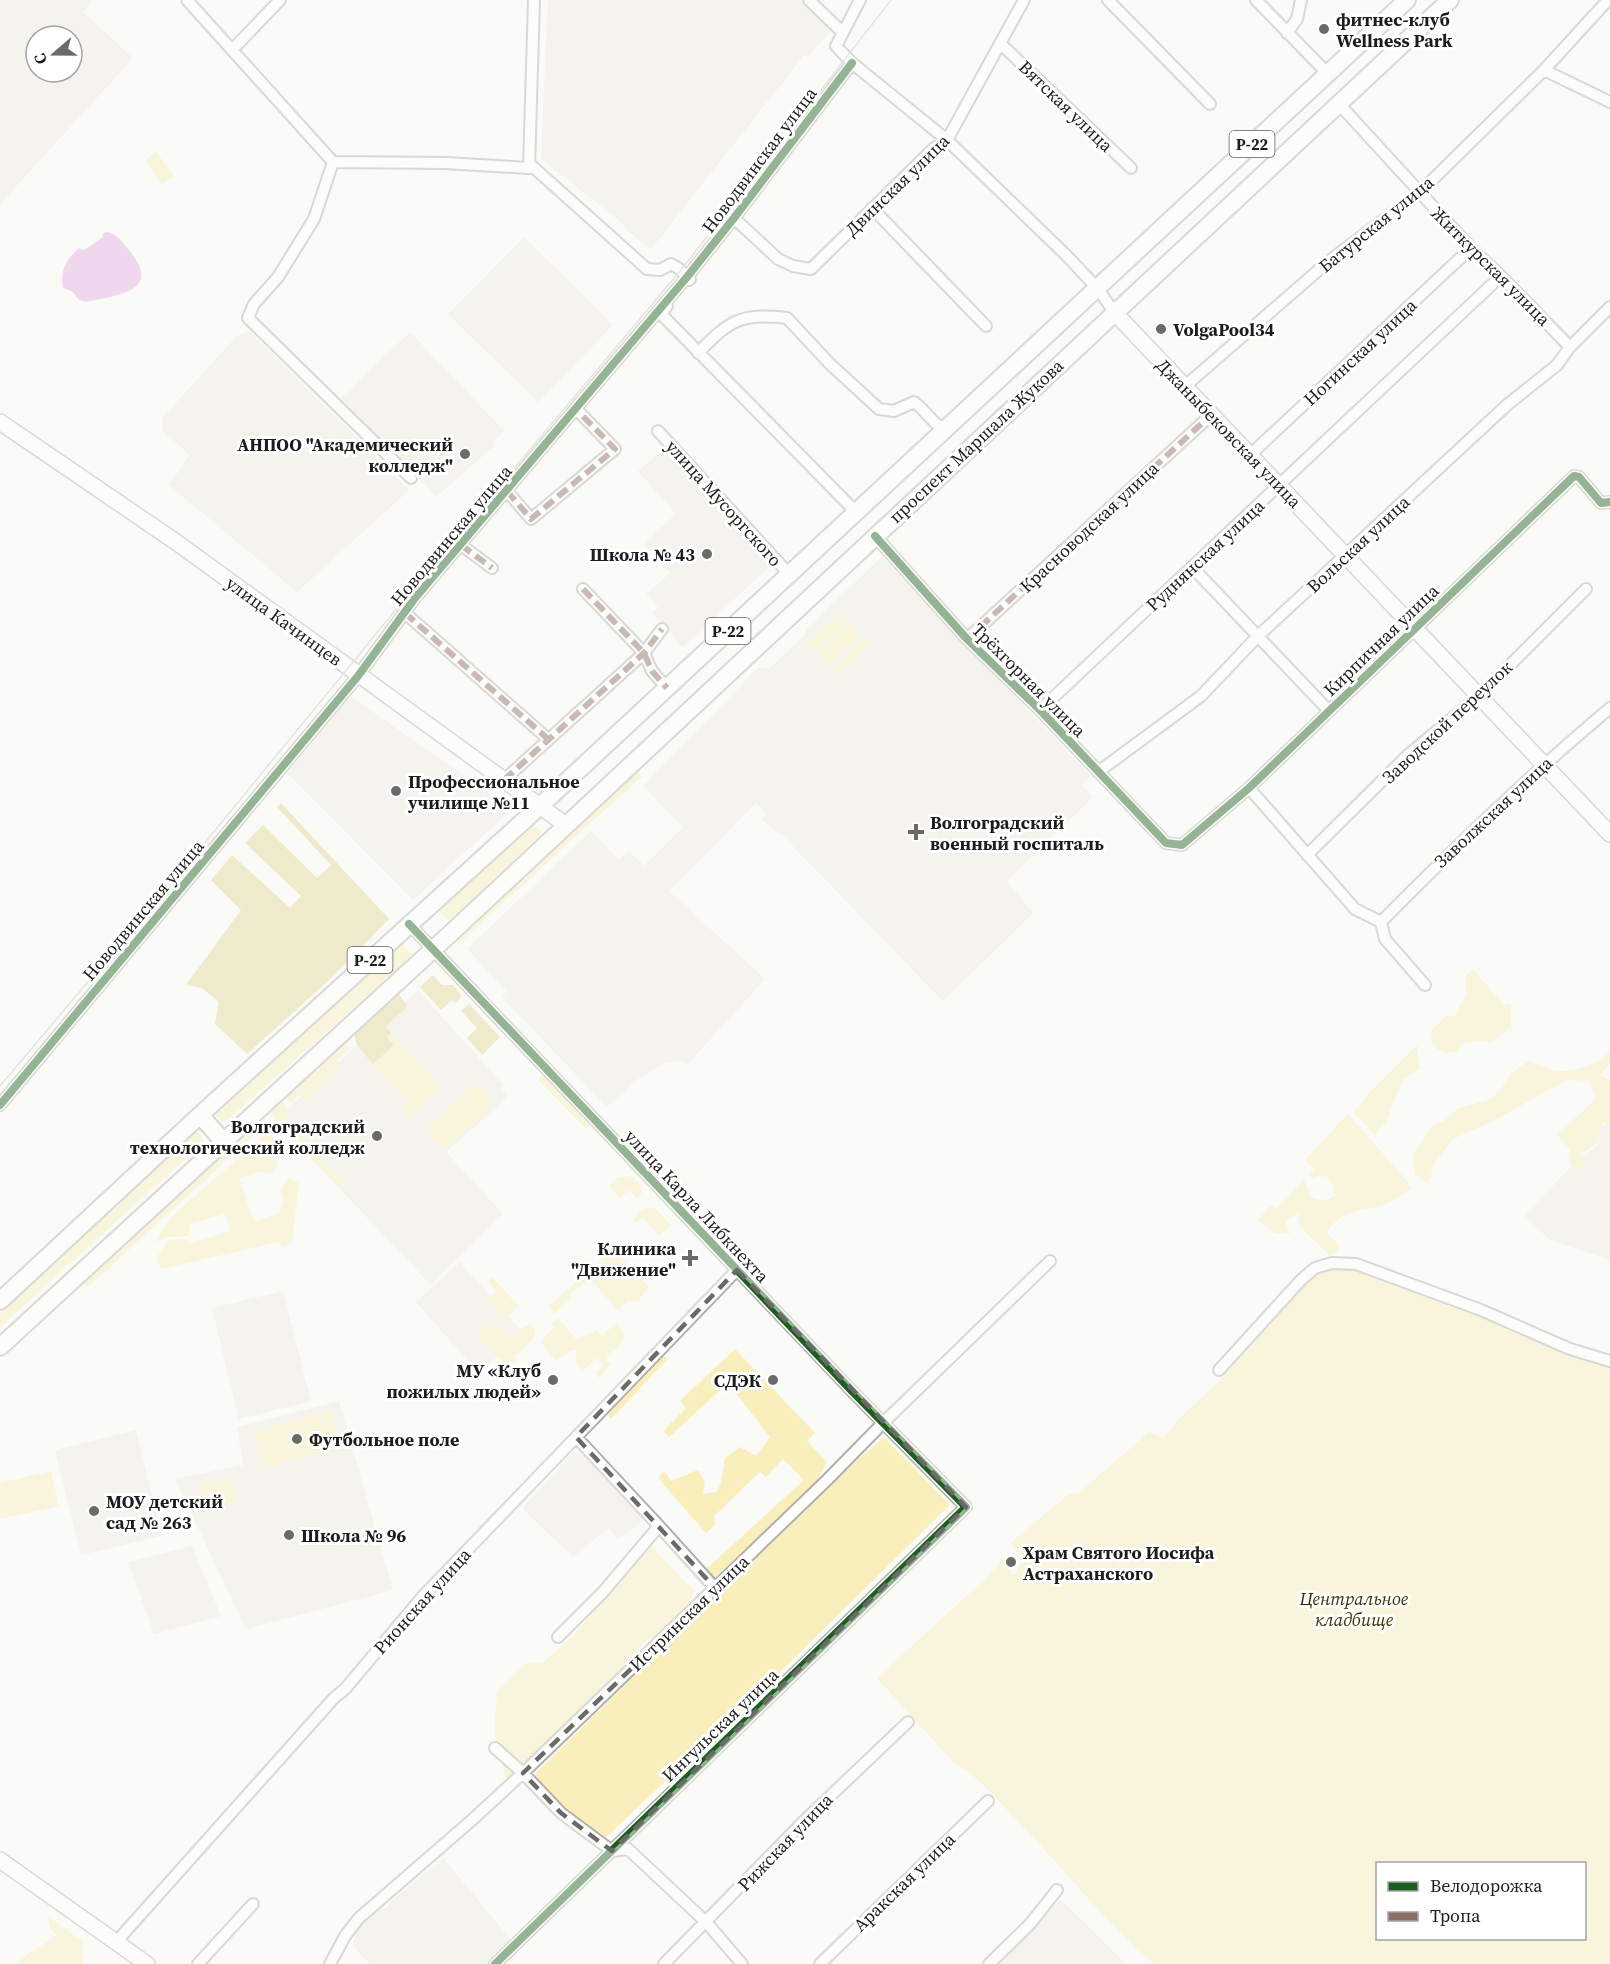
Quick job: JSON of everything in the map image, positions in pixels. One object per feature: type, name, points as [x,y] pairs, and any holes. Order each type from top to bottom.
[{"type":"highway","name":"проспект Маршала Жукова","points":[[0,1301],[200,1115],[540,806],[1407,0]]},
{"type":"highway","name":"проспект Маршала Жукова","points":[[0,1347],[432,950],[1450,0]]},
{"type":"highway","points":[[200,1115],[223,1141]]},
{"type":"main road","name":"Джаныбековская улица","points":[[1114,312],[1610,834]]},
{"type":"main road","name":"улица Качинцев","points":[[0,422],[176,542],[566,825]]},
{"type":"main road","points":[[0,1860],[147,1964]]},
{"type":"street","points":[[187,0],[333,162],[445,163],[529,168],[532,166],[647,269],[660,270],[671,264],[678,268],[690,279],[661,314],[856,512]]},
{"type":"street","points":[[232,50],[280,0]]},
{"type":"street","points":[[529,168],[534,0]]},
{"type":"street","points":[[809,0],[842,32],[860,0]]},
{"type":"street","name":"Двинская улица","points":[[734,218],[778,259],[793,266],[812,269],[933,148],[947,140],[1024,0]]},
{"type":"street","points":[[1108,0],[1210,104]]},
{"type":"street","points":[[1256,0],[1328,74]]},
{"type":"street","points":[[1287,33],[1297,19],[1302,0]]},
{"type":"street","name":"Батурская улица","points":[[1185,387],[1329,261],[1419,193],[1544,70],[1608,0]]},
{"type":"street","name":"Джаныбековская улица","points":[[842,32],[836,46],[852,63],[947,140],[1065,254],[1098,289],[1114,312]]},
{"type":"street","name":"Вятская улица","points":[[1001,44],[1131,168]]},
{"type":"street","name":"Новодвинская улица","points":[[0,1105],[358,676],[405,613],[461,545],[687,277],[852,63]]},
{"type":"street","points":[[1544,70],[1610,102]]},
{"type":"street","name":"Житкурская улица","points":[[1340,104],[1471,248],[1570,346]]},
{"type":"street","points":[[333,162],[314,219],[278,277],[254,304],[248,318],[411,478]]},
{"type":"street","points":[[872,208],[986,326]]},
{"type":"street","name":"Ногинская улица","points":[[1250,455],[1471,248]]},
{"type":"street","name":"Руднянская улица","points":[[1040,710],[1501,276]]},
{"type":"street","name":"Вольская улица","points":[[1098,772],[1201,696],[1257,637],[1507,405],[1557,365],[1570,346],[1610,307]]},
{"type":"street","points":[[698,354],[719,332],[738,320],[759,315],[787,318],[830,364],[879,409],[894,411],[914,402],[943,431]]},
{"type":"street","points":[[507,490],[531,519],[615,449],[576,409]]},
{"type":"street","name":"Красноводская улица","points":[[967,639],[1211,415]]},
{"type":"street","name":"улица Мусоргского","points":[[658,431],[789,574]]},
{"type":"street","name":"Кирпичная улица","points":[[1166,843],[1182,845],[1249,788],[1574,476],[1579,477],[1601,503],[1610,502]]},
{"type":"street","name":"Трёхгорная улица","points":[[874,536],[967,639],[1040,710],[1166,843]]},
{"type":"street","points":[[461,545],[492,568]]},
{"type":"street","points":[[1193,568],[1329,711]]},
{"type":"street","points":[[583,589],[644,653],[652,671],[667,688]]},
{"type":"street","name":"Заводской переулок","points":[[1307,855],[1408,755],[1479,696],[1586,589]]},
{"type":"street","points":[[405,613],[548,740]]},
{"type":"street","points":[[504,780],[644,653],[662,629]]},
{"type":"street","name":"Заволжская улица","points":[[1381,922],[1543,764],[1610,708]]},
{"type":"street","points":[[1249,788],[1354,909],[1381,922],[1386,939],[1425,984]]},
{"type":"street","name":"улица Карла Либкнехта","points":[[409,924],[851,1390],[966,1507]]},
{"type":"street","name":"Истринская улица","points":[[330,1964],[345,1936],[359,1918],[523,1773],[1050,1261]]},
{"type":"street","points":[[1219,1371],[1301,1280],[1315,1268],[1332,1263],[1356,1264],[1481,1310],[1570,1348],[1610,1360]]},
{"type":"street","name":"Рионская улица","points":[[117,1941],[334,1698],[345,1689],[424,1594],[737,1270]]},
{"type":"street","points":[[576,1437],[715,1588]]},
{"type":"street","name":"Ингульская улица","points":[[495,1964],[966,1507]]},
{"type":"street","points":[[558,1637],[603,1592],[659,1526]]},
{"type":"street","name":"Рижская улица","points":[[663,1964],[804,1821],[908,1722]]},
{"type":"street","points":[[495,1748],[561,1812],[612,1851],[628,1849],[706,1922],[742,1964]]},
{"type":"street","name":"Аракская улица","points":[[820,1964],[988,1800]]},
{"type":"street","points":[[988,1964],[1030,1924],[1057,1890]]},
{"type":"street","points":[[198,1964],[253,1904]]},
{"type":"highlighted area","points":[[737,1270],[966,1507],[612,1851],[561,1813],[523,1773],[715,1588],[576,1437]]},
{"type":"shaded area","points":[[0,0],[93,0],[83,12],[133,58],[0,204]]},
{"type":"shaded area","points":[[548,0],[802,0],[831,30],[808,57],[805,54],[651,249],[624,228],[626,226],[541,159]]},
{"type":"shaded area","points":[[107,232],[117,236],[137,261],[141,270],[139,283],[127,292],[94,301],[82,301],[72,291],[63,288],[62,276],[65,266],[79,248],[84,250]]},
{"type":"shaded area","points":[[524,237],[613,325],[538,402],[448,314]]},
{"type":"shaded area","points":[[249,331],[409,490],[297,592],[169,485],[190,455],[162,430],[162,418],[237,336]]},
{"type":"shaded area","points":[[410,332],[504,431],[493,442],[495,445],[436,497],[341,398]]},
{"type":"shaded area","name":"Школа № 43","points":[[665,448],[771,565],[683,647],[652,613],[658,607],[646,594],[670,573],[644,543],[676,514],[638,471]]},
{"type":"shaded area","name":"Волгоградский военный госпиталь","points":[[882,557],[1091,776],[1082,785],[1093,797],[1007,881],[1033,913],[943,1001],[781,834],[779,835],[762,819],[767,814],[756,803],[669,891],[765,979],[687,1065],[680,1060],[664,1063],[635,1081],[607,1107],[502,997],[507,991],[467,949],[591,831],[619,860],[629,851],[644,866],[683,827],[643,786],[759,667],[769,669],[805,635],[806,629]]},
{"type":"shaded area","name":"Профессиональное училище №11","points":[[350,696],[512,809],[413,900],[287,773]]},
{"type":"shaded area","points":[[281,803],[389,919],[326,983],[247,1054],[215,1024],[219,1002],[202,988],[186,985],[241,910],[211,880],[232,855],[290,908],[301,896],[245,843],[263,825],[317,878],[331,865],[277,807]]},
{"type":"shaded area","points":[[433,975],[442,985],[453,985],[462,996],[455,1003],[452,1000],[441,1010],[420,987]]},
{"type":"shaded area","name":"Волгоградский технологический колледж","points":[[418,990],[503,1085],[500,1088],[508,1097],[446,1152],[503,1214],[431,1285],[275,1120]]},
{"type":"shaded area","points":[[397,992],[408,1006],[386,1026],[391,1033],[387,1037],[394,1045],[373,1064],[357,1045],[353,1031]]},
{"type":"shaded area","points":[[469,1004],[500,1037],[482,1055],[467,1038],[477,1028],[461,1011]]},
{"type":"shaded area","points":[[1610,1122],[1610,1260],[1550,1240],[1524,1215],[1583,1155],[1599,1145],[1600,1127]]},
{"type":"shaded area","points":[[460,1262],[523,1333],[479,1373],[416,1302]]},
{"type":"shaded area","points":[[283,1291],[311,1401],[239,1419],[212,1308]]},
{"type":"shaded area","name":"Школа № 96","points":[[339,1401],[393,1590],[246,1629],[175,1479],[243,1465],[237,1427]]},
{"type":"shaded area","points":[[136,1430],[162,1536],[81,1555],[55,1450]]},
{"type":"shaded area","points":[[574,1451],[593,1460],[647,1518],[618,1539],[609,1528],[573,1557],[522,1508]]},
{"type":"shaded area","points":[[192,1546],[221,1616],[154,1634],[129,1562]]},
{"type":"shaded area","points":[[443,1858],[511,1940],[486,1964],[370,1964],[353,1946],[356,1929],[378,1910],[383,1910]]},
{"type":"shaded area","points":[[1061,1900],[1126,1964],[992,1964],[1035,1925]]},
{"type":"green space","points":[[156,152],[174,176],[162,184],[145,160]]},
{"type":"green space","points":[[840,613],[848,621],[813,652],[805,644]]},
{"type":"green space","points":[[849,622],[861,635],[827,666],[816,653]]},
{"type":"green space","points":[[865,638],[871,645],[837,676],[831,670]]},
{"type":"green space","points":[[635,769],[642,776],[458,944],[453,939]]},
{"type":"green space","points":[[532,822],[542,832],[450,922],[439,910]]},
{"type":"green space","points":[[402,944],[413,955],[224,1123],[214,1113]]},
{"type":"green space","points":[[1473,969],[1504,1005],[1511,1004],[1511,1027],[1490,1043],[1480,1041],[1460,1044],[1458,1052],[1445,1053],[1432,1046],[1431,1031],[1446,1016],[1456,1016],[1466,996],[1466,975]]},
{"type":"green space","points":[[391,1033],[441,1088],[410,1117],[404,1112],[402,1106],[406,1102],[373,1064],[393,1045],[387,1037]]},
{"type":"green space","points":[[345,1039],[349,1049],[336,1061],[340,1071],[317,1092],[305,1099],[300,1095],[290,1103],[283,1097]]},
{"type":"green space","points":[[1417,1045],[1420,1069],[1402,1080],[1387,1120],[1375,1135],[1354,1112],[1369,1093]]},
{"type":"green space","points":[[1610,1051],[1610,1062],[1600,1075],[1610,1080],[1610,1123],[1602,1123],[1598,1143],[1581,1154],[1588,1167],[1577,1172],[1567,1157],[1571,1150],[1557,1135],[1596,1099],[1589,1081],[1567,1080],[1491,1122],[1453,1139],[1435,1162],[1428,1184],[1415,1175],[1413,1154],[1432,1126],[1443,1122],[1457,1109],[1491,1099],[1500,1091],[1511,1073],[1528,1061],[1553,1070],[1567,1071],[1594,1063]]},
{"type":"green space","points":[[544,1073],[592,1123],[586,1129],[538,1080]]},
{"type":"green space","points":[[473,1086],[486,1092],[490,1099],[489,1108],[442,1151],[425,1130]]},
{"type":"green space","points":[[282,1100],[287,1107],[285,1112],[291,1119],[290,1129],[316,1146],[321,1152],[320,1158],[324,1160],[328,1171],[339,1173],[343,1186],[339,1188],[269,1112]]},
{"type":"green space","points":[[1348,1114],[1412,1189],[1383,1205],[1351,1213],[1339,1219],[1327,1233],[1339,1245],[1338,1252],[1330,1256],[1300,1227],[1298,1214],[1285,1221],[1290,1234],[1275,1233],[1258,1220],[1271,1205],[1277,1209],[1305,1179],[1310,1197],[1323,1201],[1336,1195],[1329,1177],[1311,1178],[1309,1176],[1314,1169],[1305,1160]]},
{"type":"green space","points":[[255,1124],[264,1126],[88,1287],[82,1280]]},
{"type":"green space","points":[[269,1131],[275,1142],[277,1165],[270,1174],[261,1171],[239,1178],[254,1222],[279,1213],[284,1202],[281,1191],[287,1178],[299,1182],[292,1243],[282,1247],[279,1242],[161,1269],[156,1259],[168,1240],[188,1239],[192,1243],[231,1231],[225,1214],[191,1223],[188,1236],[169,1237],[155,1242],[171,1217]]},
{"type":"green space","points":[[195,1132],[199,1132],[204,1142],[0,1327],[0,1313]]},
{"type":"green space","points":[[631,1176],[643,1188],[641,1194],[637,1198],[629,1190],[620,1198],[609,1186],[618,1178]]},
{"type":"green space","points":[[654,1207],[671,1225],[659,1236],[643,1218],[637,1223],[633,1220],[638,1215],[637,1213]]},
{"type":"green space","points":[[613,1249],[649,1287],[638,1301],[627,1301],[618,1310],[590,1279],[569,1295],[571,1298],[555,1313],[549,1306]]},
{"type":"green space","name":"Центральное кладбище","points":[[1357,1268],[1487,1307],[1566,1341],[1610,1354],[1610,1964],[1154,1964],[1100,1911],[985,1787],[953,1762],[877,1678],[998,1567],[1003,1558],[1012,1574],[1016,1573],[1024,1559],[1010,1543],[1069,1494],[1080,1492],[1149,1432],[1163,1438],[1179,1419],[1219,1381],[1305,1285],[1322,1270]]},
{"type":"green space","points":[[492,1277],[519,1306],[505,1318],[502,1318],[487,1301],[496,1291],[489,1282]]},
{"type":"green space","points":[[558,1318],[577,1340],[597,1330],[602,1336],[617,1322],[625,1335],[616,1349],[606,1357],[611,1364],[599,1378],[595,1373],[603,1365],[597,1358],[583,1370],[576,1362],[576,1351],[573,1350],[556,1360],[542,1344],[546,1335],[555,1327],[552,1323]]},
{"type":"green space","points":[[485,1322],[500,1328],[509,1336],[530,1324],[536,1330],[533,1339],[515,1356],[517,1361],[500,1373],[497,1368],[503,1361],[488,1348],[478,1332]]},
{"type":"green space","points":[[735,1349],[815,1433],[807,1441],[827,1462],[813,1488],[712,1580],[704,1571],[804,1480],[783,1459],[766,1477],[760,1472],[714,1516],[715,1525],[706,1533],[658,1478],[664,1471],[671,1481],[698,1470],[705,1482],[703,1494],[716,1492],[721,1484],[725,1458],[740,1447],[756,1456],[770,1437],[728,1383],[669,1437],[663,1431],[686,1408],[680,1401]]},
{"type":"green space","points":[[660,1352],[668,1359],[611,1419],[604,1411]]},
{"type":"green space","name":"Футбольное поле","points":[[331,1410],[341,1446],[264,1469],[253,1432]]},
{"type":"green space","points":[[884,1437],[950,1505],[737,1714],[604,1839],[559,1805],[535,1774],[825,1488]]},
{"type":"green space","points":[[51,1471],[59,1506],[0,1519],[0,1483]]},
{"type":"green space","points":[[231,1476],[239,1500],[205,1510],[198,1486]]},
{"type":"green space","points":[[650,1545],[695,1590],[685,1611],[660,1635],[646,1640],[625,1669],[507,1782],[494,1734],[497,1692],[526,1663],[544,1662],[573,1636],[601,1602],[613,1581]]},
{"type":"green space","points":[[49,1917],[83,1942],[82,1964],[17,1964],[57,1935],[49,1928]]},
{"type":"tram line","points":[[0,1086],[681,270],[891,0]]},
{"type":"marked path","points":[[507,491],[531,519],[615,449],[576,409]]},
{"type":"marked path","points":[[967,639],[1211,415]]},
{"type":"marked path","points":[[461,545],[492,568]]},
{"type":"marked path","points":[[583,589],[644,653],[652,671],[667,688]]},
{"type":"marked path","points":[[405,613],[548,739]]},
{"type":"marked path","points":[[504,780],[644,653],[662,629]]},
{"type":"cycle path","points":[[0,1105],[358,676],[415,598],[687,277],[852,63]]},
{"type":"cycle path","points":[[875,536],[967,639],[1040,710],[1166,843],[1182,845],[1249,788],[1574,476],[1579,477],[1601,503],[1610,502]]},
{"type":"cycle path","points":[[409,924],[851,1390],[966,1507],[495,1964]]},
{"type":"place","name":"фитнес-клуб Wellness Park","points":[[1324,29]]},
{"type":"place","name":"VolgaPool34","points":[[1161,329]]},
{"type":"place","name":"АНПОО \"Академический колледж\"","points":[[465,454]]},
{"type":"place","name":"Школа № 43","points":[[707,554]]},
{"type":"place","name":"Профессиональное училище №11","points":[[396,791]]},
{"type":"place","name":"Волгоградский военный госпиталь","points":[[916,832]]},
{"type":"place","name":"Волгоградский технологический колледж","points":[[377,1136]]},
{"type":"place","name":"Клиника \"Движение\"","points":[[690,1258]]},
{"type":"place","name":"МУ «Клуб пожилых людей»","points":[[553,1380]]},
{"type":"place","name":"СДЭК","points":[[773,1380]]},
{"type":"place","name":"Футбольное поле","points":[[297,1439]]},
{"type":"place","name":"МОУ детский сад № 263","points":[[94,1511]]},
{"type":"place","name":"Школа № 96","points":[[289,1535]]},
{"type":"place","name":"Храм Святого Иосифа Астраханского","points":[[1011,1562]]}]
